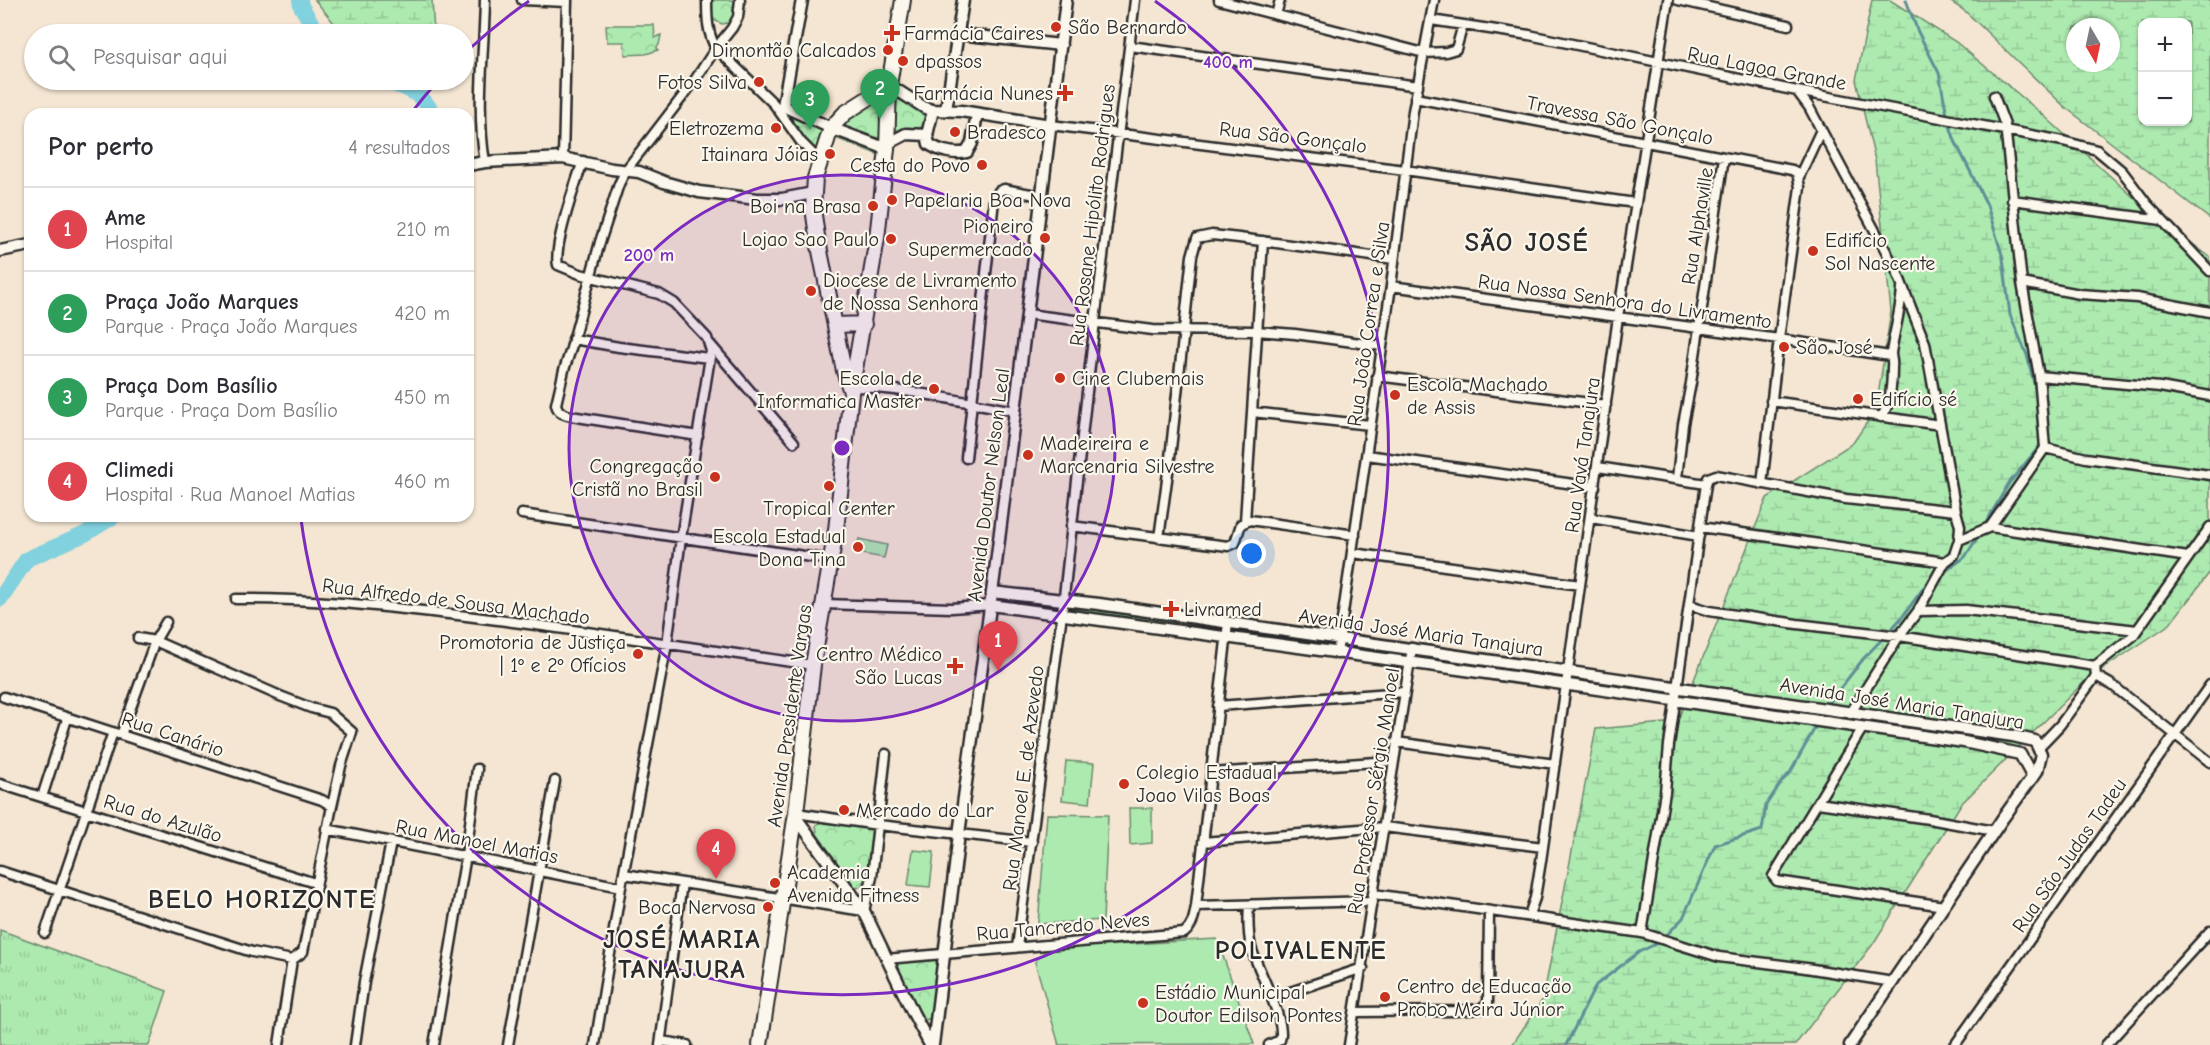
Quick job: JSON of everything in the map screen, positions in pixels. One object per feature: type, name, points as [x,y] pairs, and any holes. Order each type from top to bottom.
[{"type":"main road","points":[[851,389],[877,238],[887,147],[889,85],[903,0]]},
{"type":"main road","points":[[851,389],[818,236],[813,193],[819,160],[831,128],[846,113],[889,85]]},
{"type":"main road","points":[[836,325],[864,324]]},
{"type":"main road","name":"Avenida Presidente Vargas","points":[[760,1045],[795,814],[813,665],[843,481],[851,389]]},
{"type":"street","points":[[485,0],[480,98],[481,140],[485,162]]},
{"type":"street","points":[[522,0],[567,1],[563,158]]},
{"type":"street","points":[[707,0],[710,37],[716,48],[779,105],[795,133],[819,160]]},
{"type":"street","points":[[698,436],[561,413],[557,410],[558,394],[611,207],[626,170],[724,40],[738,17],[740,0]]},
{"type":"street","points":[[779,105],[802,0]]},
{"type":"street","points":[[889,85],[926,108],[946,110],[963,0]]},
{"type":"street","name":"Avenida Doutor Nelson Leal","points":[[932,1045],[1016,411],[1066,0]]},
{"type":"street","name":"Rua Rosane Hipólito Rodrigues","points":[[1062,614],[1095,321],[1135,0]]},
{"type":"street","points":[[1219,0],[1424,53],[1456,49],[1463,25]]},
{"type":"street","points":[[1276,15],[1280,0]]},
{"type":"street","name":"Rua João Correa e Silva","points":[[1337,654],[1391,286],[1415,98],[1434,0]]},
{"type":"street","name":"Rua Vavá Tanajura","points":[[1529,915],[1535,898],[1543,847],[1618,317],[1668,0]]},
{"type":"street","points":[[1678,0],[1788,25]]},
{"type":"street","name":"Rua Lagoa Grande","points":[[1431,20],[1528,35],[1797,91],[2063,141],[2097,150],[2122,171],[2162,220]]},
{"type":"street","points":[[958,34],[1061,45]]},
{"type":"street","points":[[1130,46],[1418,86]]},
{"type":"street","points":[[1797,91],[1809,107],[1897,272],[1925,343],[1960,526],[1959,540],[1954,555],[1945,562],[1918,611],[1899,636],[1850,714]]},
{"type":"street","points":[[1990,527],[2045,448],[2039,376],[2022,283],[2006,131],[1994,96]]},
{"type":"street","name":"Travessa São Gonçalo","points":[[1415,98],[1792,170],[1799,177]]},
{"type":"street","points":[[779,105],[831,128],[887,147],[906,134],[927,135]]},
{"type":"street","points":[[933,110],[927,135],[929,144],[943,151],[965,153],[971,147],[977,114]]},
{"type":"street","name":"Rua São Gonçalo","points":[[946,110],[1405,170],[1635,203]]},
{"type":"street","points":[[1762,484],[1799,195],[1799,177],[1821,130]]},
{"type":"street","name":"Rua Alphaville","points":[[1677,478],[1724,157]]},
{"type":"street","points":[[474,164],[563,158],[612,169],[639,172],[699,192],[757,199],[782,199],[813,193]]},
{"type":"street","points":[[583,161],[567,213],[557,262],[560,267],[660,294],[674,303],[707,338],[794,442]]},
{"type":"street","points":[[966,458],[994,200],[999,191],[1004,189],[1041,196]]},
{"type":"street","points":[[2012,200],[2162,220],[2210,271]]},
{"type":"street","points":[[1159,538],[1192,256],[1197,238],[1212,235],[1394,259]]},
{"type":"street","points":[[1245,521],[1263,241]]},
{"type":"street","points":[[0,252],[24,246]]},
{"type":"street","points":[[1881,417],[1886,410],[1891,379],[1893,364],[1890,356],[1901,297],[1901,282]]},
{"type":"street","points":[[2022,283],[2080,294],[2137,298],[2210,312]]},
{"type":"street","name":"Rua Nossa Senhora do Livramento","points":[[1391,286],[1890,356]]},
{"type":"street","points":[[1027,314],[1128,327],[1295,334],[1382,346]]},
{"type":"street","points":[[573,339],[710,358]]},
{"type":"street","points":[[595,1045],[621,887],[627,874],[667,644],[681,538],[710,358],[710,344]]},
{"type":"street","points":[[1377,376],[1606,405]]},
{"type":"street","points":[[2039,376],[2160,387],[2210,396]]},
{"type":"street","points":[[851,389],[868,387],[1016,411]]},
{"type":"street","points":[[1771,401],[1940,425]]},
{"type":"street","points":[[1252,412],[1370,425]]},
{"type":"street","points":[[2045,448],[2086,458],[2210,475]]},
{"type":"street","points":[[1367,455],[1595,487]]},
{"type":"street","points":[[1598,467],[1706,484]]},
{"type":"street","points":[[1642,933],[1665,792],[1706,484],[1711,476],[1716,475],[1846,499],[1956,511]]},
{"type":"street","points":[[522,514],[831,560]]},
{"type":"street","points":[[1591,518],[1699,536]]},
{"type":"street","points":[[1071,526],[1233,546],[1241,524],[1245,521],[1256,520],[1355,535]]},
{"type":"street","points":[[1700,527],[1945,562]]},
{"type":"street","points":[[1959,540],[1990,527],[2188,557]]},
{"type":"street","points":[[1690,605],[1797,624],[1899,636],[2095,666],[2133,636],[2210,527]]},
{"type":"street","points":[[1353,553],[1580,585]]},
{"type":"street","name":"Avenida José Maria Tanajura","points":[[991,605],[1337,654],[1409,662],[1964,742],[2020,754],[2032,776],[2039,766],[2041,754],[2035,741],[1966,730],[1412,648],[992,592]]},
{"type":"street","name":"Rua Alfredo de Sousa Machado","points":[[236,599],[269,598],[382,606],[514,622],[813,665]]},
{"type":"street","points":[[824,604],[952,608],[991,605]]},
{"type":"street","points":[[1918,611],[1975,610],[2137,630]]},
{"type":"street","name":"Rua Manoel E. de Azevedo","points":[[1017,947],[1062,614]]},
{"type":"street","points":[[45,933],[85,810],[155,641],[166,622]]},
{"type":"street","points":[[1228,623],[1196,906],[1373,898],[1529,915],[1642,933],[1719,957],[1893,982]]},
{"type":"street","points":[[0,871],[252,952],[292,960],[299,956],[305,944],[326,829],[341,766],[352,732],[330,712],[311,708],[280,696],[155,641],[138,638]]},
{"type":"street","name":"Rua Professor Sérgio Manoel","points":[[1349,1045],[1363,968],[1392,761],[1412,648]]},
{"type":"street","points":[[1506,676],[1509,663]]},
{"type":"street","points":[[2039,747],[2060,725],[2096,676],[2095,666]]},
{"type":"street","points":[[2096,676],[2112,685],[2210,762]]},
{"type":"street","name":"Rua São Judas Tadeu","points":[[1955,1045],[2210,685]]},
{"type":"street","points":[[1700,705],[1702,691]]},
{"type":"street","points":[[1218,706],[1404,692]]},
{"type":"street","name":"Rua Canário","points":[[4,697],[322,800],[332,806]]},
{"type":"street","points":[[42,797],[67,719]]},
{"type":"street","points":[[1862,729],[1773,876],[1777,881],[1944,906]]},
{"type":"street","points":[[1964,742],[1966,730]]},
{"type":"street","points":[[1396,742],[1555,764]]},
{"type":"street","points":[[864,910],[872,877],[886,754]]},
{"type":"street","points":[[1211,773],[1392,761]]},
{"type":"street","points":[[434,1045],[466,855],[477,769]]},
{"type":"street","points":[[1850,1045],[2032,776]]},
{"type":"street","points":[[508,1045],[541,870],[555,781]]},
{"type":"street","name":"Rua do Azulão","points":[[0,784],[315,884]]},
{"type":"street","points":[[1818,803],[1994,831]]},
{"type":"street","points":[[795,814],[1032,842]]},
{"type":"street","points":[[795,814],[864,910],[886,959],[932,1045]]},
{"type":"street","points":[[1203,842],[1384,827],[1543,847]]},
{"type":"street","name":"Rua Manoel Matias","points":[[326,829],[621,887]]},
{"type":"street","points":[[355,1045],[364,982],[392,842]]},
{"type":"street","points":[[627,874],[864,910]]},
{"type":"street","points":[[682,884],[661,1043],[687,1045]]},
{"type":"street","points":[[1249,905],[1251,944],[1272,998],[1282,1033],[1281,1040],[1269,1045]]},
{"type":"street","name":"Rua Tancredo Neves","points":[[886,959],[945,952],[1184,933],[1191,926],[1196,906]]},
{"type":"street","points":[[1356,1012],[1457,1011],[1480,1009],[1488,1003],[1489,911]]},
{"type":"street","points":[[2106,1045],[2210,930]]},
{"type":"street","points":[[279,1045],[292,960]]},
{"type":"street","points":[[1272,998],[1363,968]]},
{"type":"green space","points":[[315,0],[432,0],[433,24],[335,24]]},
{"type":"green space","points":[[711,0],[740,0],[732,22],[722,24],[712,19]]},
{"type":"green space","points":[[1872,0],[1890,0],[1956,42],[2041,113],[2142,205],[2210,257],[2210,572],[2170,624],[2086,680],[1961,804],[1873,944],[1795,1045],[1512,1045],[1543,999],[1596,729],[1677,722],[1767,498],[1853,443],[1876,409],[1891,311],[1875,160],[1856,80]]},
{"type":"green space","points":[[1948,0],[2210,0],[2210,219],[2065,107],[1965,11]]},
{"type":"green space","points":[[606,25],[654,25],[655,38],[661,35],[658,50],[646,54],[625,55],[624,42],[607,42]]},
{"type":"green space","points":[[883,88],[931,111],[921,130],[906,130],[896,135],[882,156],[833,137],[837,114]]},
{"type":"green space","points":[[787,106],[821,126],[827,133],[817,152],[782,114]]},
{"type":"green space","points":[[859,539],[887,545],[884,558],[856,553]]},
{"type":"green space","points":[[1068,606],[1176,621],[1174,625],[1067,612]]},
{"type":"green space","points":[[1244,631],[1329,642],[1327,649],[1243,637]]},
{"type":"green space","points":[[1066,761],[1094,763],[1090,803],[1062,800]]},
{"type":"green space","points":[[1129,808],[1152,808],[1152,843],[1130,845]]},
{"type":"green space","points":[[1047,814],[1108,815],[1103,920],[1038,924]]},
{"type":"green space","points":[[821,822],[873,829],[870,867],[865,882],[860,887],[854,888],[817,834],[816,825]]},
{"type":"green space","points":[[913,850],[934,852],[930,887],[908,885]]},
{"type":"green space","points":[[0,930],[167,991],[149,1045],[0,1045]]},
{"type":"green space","name":"Estádio Municipal Doutor Edilson Pontes","points":[[1217,939],[1254,1044],[1059,1045],[1035,962],[1047,949]]},
{"type":"green space","points":[[932,957],[938,963],[938,984],[930,1018],[924,1021],[896,966],[897,962]]},
{"type":"waterway","points":[[300,0],[312,24]]},
{"type":"waterway","points":[[1906,0],[1918,32],[1939,73],[1948,120],[1955,141],[1987,205],[2003,258],[2010,315],[2027,355],[2037,396]]},
{"type":"waterway","points":[[409,90],[422,99],[429,108]]},
{"type":"waterway","points":[[1984,526],[2009,483],[2039,447],[2041,440]]},
{"type":"waterway","points":[[0,599],[27,559],[85,534],[104,522]]},
{"type":"waterway","points":[[1943,573],[1965,557],[1979,535]]},
{"type":"waterway","points":[[1889,632],[1930,582]]},
{"type":"waterway","points":[[1827,705],[1864,658],[1884,637]]},
{"type":"waterway","points":[[1566,1045],[1596,985],[1639,952],[1660,942],[1683,918],[1715,845],[1762,830],[1766,805],[1790,773],[1817,724]]},
{"type":"place","name":"São Bernardo","points":[[1056,27]]},
{"type":"place","name":"Farmácia Caires","points":[[892,33]]},
{"type":"place","name":"Dimontão Calcados","points":[[888,50]]},
{"type":"place","name":"dpassos","points":[[903,61]]},
{"type":"place","name":"Fotos Silva","points":[[759,82]]},
{"type":"place","name":"Farmácia Nunes","points":[[1065,93]]},
{"type":"place","name":"Praça João Marques","points":[[880,119]]},
{"type":"place","name":"Eletrozema","points":[[776,128]]},
{"type":"place","name":"Praça Dom Basílio","points":[[810,130]]},
{"type":"place","name":"Bradesco","points":[[955,132]]},
{"type":"place","name":"Itainara Jóias","points":[[830,154]]},
{"type":"place","name":"Cesta do Povo","points":[[982,165]]},
{"type":"place","name":"Papelaria Boa Nova","points":[[892,200]]},
{"type":"place","name":"Boi na Brasa","points":[[873,206]]},
{"type":"place","name":"Pioneiro Supermercado","points":[[1045,238]]},
{"type":"place","name":"Lojao Sao Paulo","points":[[891,239]]},
{"type":"place","name":"Edifício Sol Nascente","points":[[1813,251]]},
{"type":"place","name":"Diocese de Livramento de Nossa Senhora","points":[[811,291]]},
{"type":"place","name":"São José","points":[[1784,347]]},
{"type":"place","name":"Cine Clubemais","points":[[1060,378]]},
{"type":"place","name":"Escola de Informatica Master","points":[[934,389]]},
{"type":"place","name":"Escola Machado de Assis","points":[[1395,395]]},
{"type":"place","name":"Edifício sé","points":[[1858,399]]},
{"type":"place","name":"Madeireira e Marcenaria Silvestre","points":[[1028,455]]},
{"type":"place","name":"Congregação Cristã no Brasil","points":[[715,477]]},
{"type":"place","name":"Tropical Center","points":[[829,486]]},
{"type":"place","name":"Escola Estadual Dona Tina","points":[[858,547]]},
{"type":"place","name":"Livramed","points":[[1171,609]]},
{"type":"place","name":"Promotoria de Justiça | 1º e 2º Ofícios","points":[[638,654]]},
{"type":"place","name":"Centro Médico São Lucas","points":[[955,666]]},
{"type":"place","name":"Ame","points":[[998,671]]},
{"type":"place","name":"Colegio Estadual Joao Vilas Boas","points":[[1124,784]]},
{"type":"place","name":"Mercado do Lar","points":[[844,810]]},
{"type":"place","name":"Climedi","points":[[716,879]]},
{"type":"place","name":"Academia Avenida Fitness","points":[[775,883]]},
{"type":"place","name":"Boca Nervosa","points":[[768,907]]},
{"type":"place","name":"Centro de Educação Probo Meira Júnior","points":[[1385,997]]},
{"type":"place","name":"Estádio Municipal Doutor Edilson Pontes","points":[[1143,1003]]},
{"type":"district","name":"SÃO JOSÉ","points":[[1527,242]]},
{"type":"district","name":"BELO HORIZONTE","points":[[262,899]]},
{"type":"district","name":"POLIVALENTE","points":[[1301,950]]},
{"type":"district","name":"JOSÉ MARIA TANAJURA","points":[[682,954]]}]
